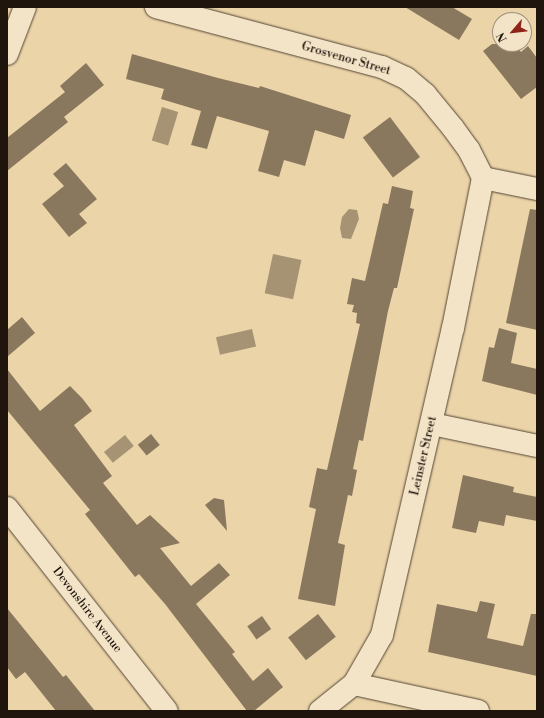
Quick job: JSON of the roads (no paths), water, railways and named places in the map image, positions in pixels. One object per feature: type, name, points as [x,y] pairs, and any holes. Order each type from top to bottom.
[{"type":"street","points":[[7,54],[25,7]]},
{"type":"street","name":"Grosvenor Street","points":[[156,7],[382,67],[406,78],[425,94],[453,128],[469,150],[483,178]]},
{"type":"street","points":[[483,178],[537,189]]},
{"type":"street","name":"Leinster Street","points":[[320,711],[354,684],[382,635],[432,424],[483,178]]},
{"type":"street","points":[[432,424],[537,446]]},
{"type":"street","name":"Devonshire Avenue","points":[[7,508],[168,711]]},
{"type":"street","points":[[354,684],[478,711]]}]
